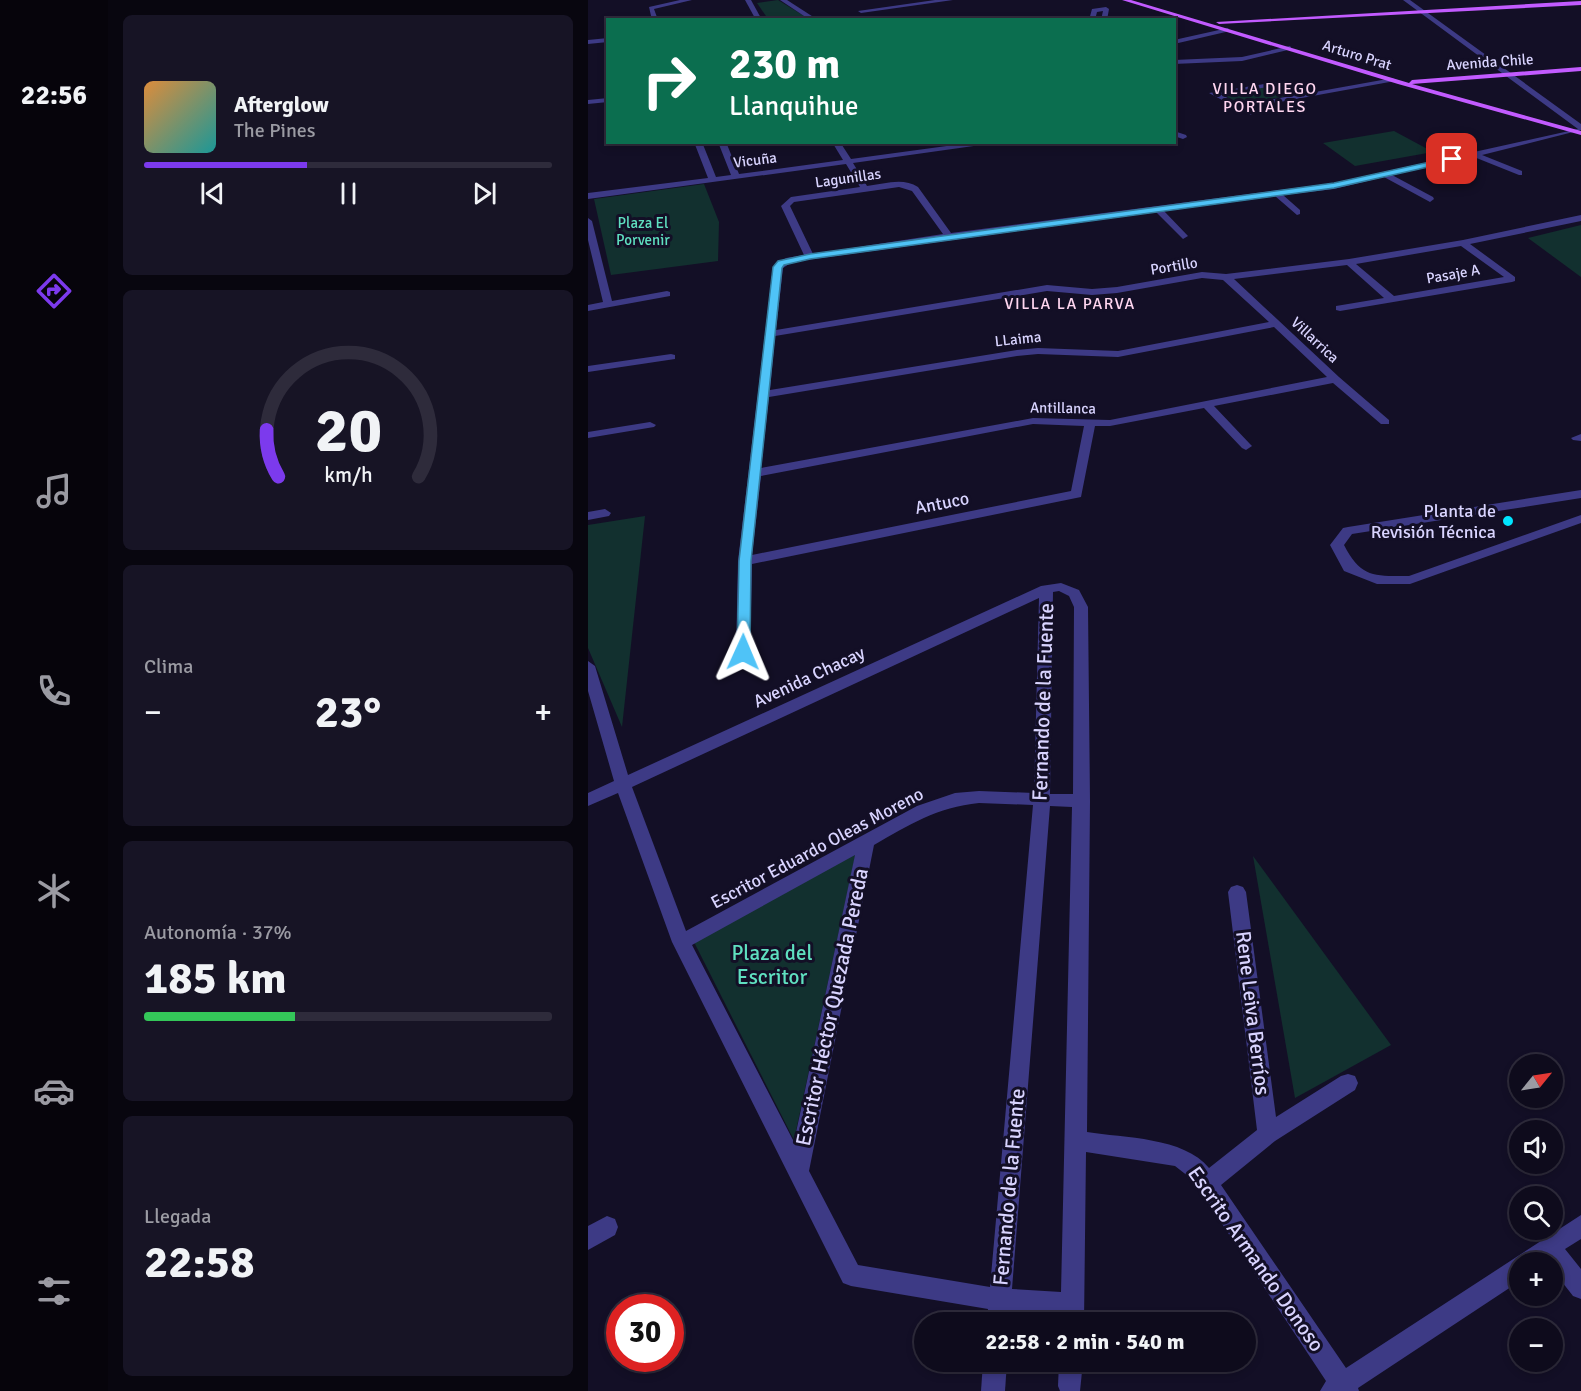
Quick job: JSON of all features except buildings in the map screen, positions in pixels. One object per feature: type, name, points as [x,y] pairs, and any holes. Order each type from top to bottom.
[{"type":"main road","name":"Arturo Prat","points":[[1125,0],[1396,81],[1579,131]]},
{"type":"main road","points":[[1205,23],[1581,3]]},
{"type":"main road","name":"Avenida Chile","points":[[1396,81],[1581,69]]},
{"type":"street","points":[[654,18],[651,8],[689,0]]},
{"type":"street","points":[[758,18],[748,1],[760,0]]},
{"type":"street","points":[[783,0],[812,18]]},
{"type":"street","points":[[861,11],[950,0]]},
{"type":"street","points":[[1406,0],[1508,74],[1579,131]]},
{"type":"street","points":[[1092,18],[1094,10],[1106,9],[1104,18]]},
{"type":"street","points":[[1176,42],[1228,30]]},
{"type":"street","points":[[588,42],[606,40]]},
{"type":"street","points":[[1176,62],[1242,59],[1290,48]]},
{"type":"street","points":[[1243,107],[1396,81]]},
{"type":"street","points":[[1251,113],[1213,93],[1278,84],[1304,96],[1315,104]]},
{"type":"street","points":[[588,102],[606,100]]},
{"type":"street","points":[[743,652],[745,561],[777,267],[781,263],[949,236],[1334,186],[1579,131]]},
{"type":"street","points":[[699,144],[712,180]]},
{"type":"street","points":[[723,144],[736,176]]},
{"type":"street","points":[[837,144],[864,189]]},
{"type":"street","name":"Vicuña","points":[[588,196],[967,144]]},
{"type":"street","points":[[1474,154],[1519,173]]},
{"type":"street","points":[[1386,175],[1430,199]]},
{"type":"street","name":"Lagunillas","points":[[810,257],[784,206],[785,203],[796,199],[899,184],[909,185],[915,189],[949,236]]},
{"type":"street","points":[[1276,193],[1297,212]]},
{"type":"street","points":[[1157,208],[1183,236]]},
{"type":"street","name":"Portillo","points":[[771,334],[1047,288],[1092,292],[1117,290],[1202,275],[1226,277],[1349,262],[1463,243],[1581,218]]},
{"type":"street","points":[[588,221],[608,304]]},
{"type":"street","name":"Pasaje A","points":[[1340,308],[1512,279],[1463,243]]},
{"type":"street","points":[[1349,262],[1393,300]]},
{"type":"street","name":"Villarrica","points":[[1226,277],[1335,379],[1385,422]]},
{"type":"street","points":[[588,308],[667,294]]},
{"type":"street","name":"LLaima","points":[[764,394],[1028,352],[1118,354],[1275,324]]},
{"type":"street","points":[[588,369],[671,357]]},
{"type":"street","name":"Antillanca","points":[[756,473],[1033,421],[1110,423],[1335,379]]},
{"type":"street","points":[[1206,404],[1246,447]]},
{"type":"street","name":"Antuco","points":[[745,561],[1077,494],[1090,424]]},
{"type":"street","points":[[588,435],[650,425]]},
{"type":"street","points":[[1581,494],[1348,531],[1337,546],[1349,568],[1377,580],[1410,580],[1581,519]]},
{"type":"street","points":[[588,516],[605,513]]},
{"type":"street","name":"Fernando de la Fuente","points":[[999,1312],[1042,799],[1046,589],[1061,587],[1074,593],[1081,607],[1082,801],[1078,1141],[1072,1312]]},
{"type":"street","name":"Avenida Chacay","points":[[588,800],[1046,589]]},
{"type":"street","name":"Escritor Héctor Quezada Pereda","points":[[588,666],[623,784],[681,942],[851,1275],[1062,1312]]},
{"type":"street","name":"Escritor Eduardo Oleas Moreno","points":[[681,942],[923,810],[955,799],[979,797],[1082,801]]},
{"type":"street","name":"Escritor Héctor Quezada Pereda","points":[[798,1172],[866,841]]},
{"type":"street","name":"Rene Leiva Berríos","points":[[1237,892],[1268,1134]]},
{"type":"street","points":[[1206,1183],[1268,1134],[1348,1083]]},
{"type":"street","name":"Escrito Armando Donoso","points":[[1078,1141],[1176,1156],[1188,1161],[1206,1183],[1340,1388]]},
{"type":"street","points":[[1542,1252],[1581,1226]]},
{"type":"street","points":[[588,1239],[607,1227]]},
{"type":"street","points":[[1550,1247],[1581,1288]]},
{"type":"street","points":[[1340,1388],[1509,1274]]},
{"type":"street","points":[[993,1391],[994,1372]]},
{"type":"street","points":[[1070,1386],[1071,1372]]},
{"type":"green space","points":[[778,0],[807,18],[767,18],[757,3]]},
{"type":"green space","points":[[1276,86],[1292,95],[1241,104],[1219,93]]},
{"type":"green space","points":[[1394,131],[1433,152],[1355,166],[1323,143]]},
{"type":"green space","name":"Plaza El Porvenir","points":[[704,184],[719,222],[718,261],[611,275],[594,199]]},
{"type":"green space","points":[[1581,225],[1581,277],[1528,238]]},
{"type":"green space","points":[[645,516],[622,727],[588,648],[588,525]]},
{"type":"green space","name":"Plaza del Escritor","points":[[856,852],[794,1140],[694,942]]},
{"type":"green space","points":[[1253,856],[1391,1045],[1295,1098]]},
{"type":"place","name":"Planta de Revisión Técnica","points":[[1508,521]]},
{"type":"district","name":"VILLA DIEGO PORTALES","points":[[1265,97]]},
{"type":"district","name":"VILLA LA PARVA","points":[[1070,303]]},
{"type":"route","points":[[743,652],[745,561],[777,267],[781,263],[996,230],[1334,186],[1452,159]]}]
